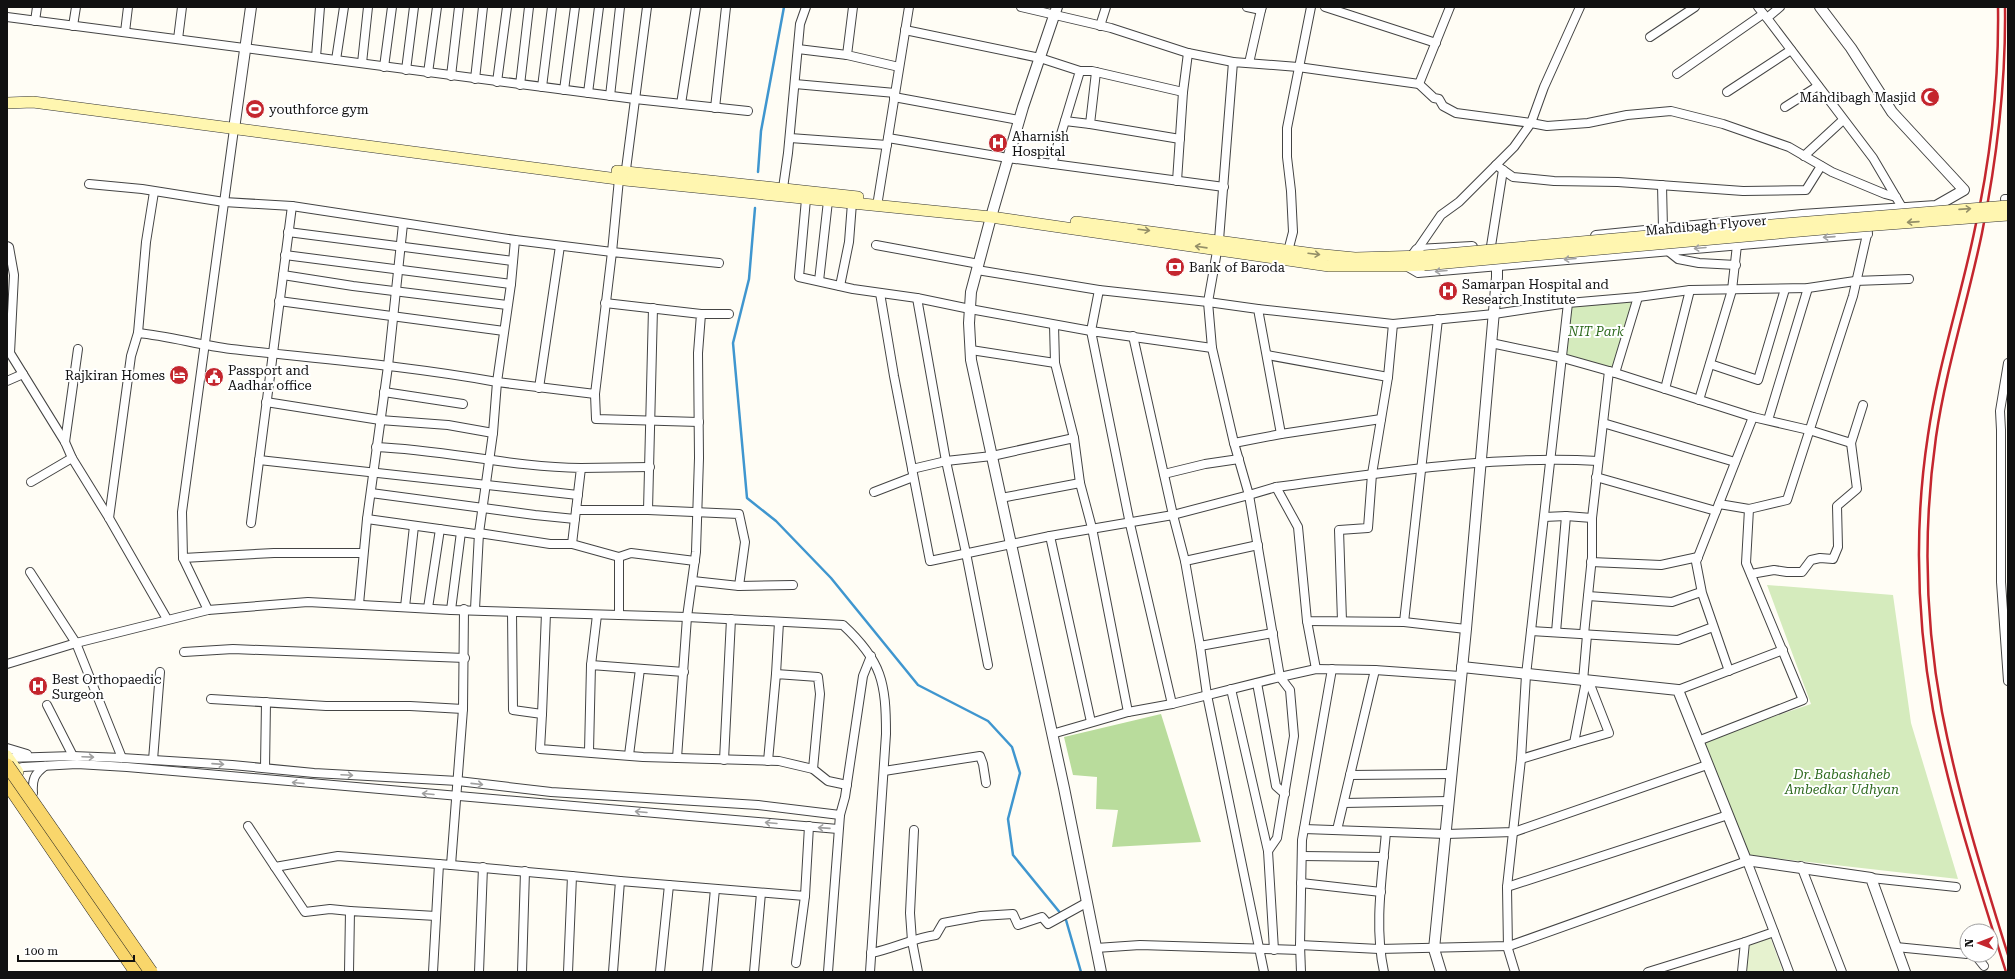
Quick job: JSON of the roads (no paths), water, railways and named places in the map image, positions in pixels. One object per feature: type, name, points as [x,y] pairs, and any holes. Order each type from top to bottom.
[{"type":"main road","points":[[7,98],[18,96],[53,98],[234,125],[623,177],[754,190],[806,199],[852,203],[878,202]]},
{"type":"main road","points":[[7,103],[33,102],[234,125]]},
{"type":"main road","points":[[754,190],[783,188],[878,202],[991,214],[1288,254],[1329,266],[1417,259]]},
{"type":"main road","name":"Mahdibagh Flyover","points":[[1417,259],[1784,224],[2008,206]]},
{"type":"main road","name":"Mahdibagh Flyover","points":[[1417,259],[2008,215]]},
{"type":"main road","points":[[8,761],[33,793],[156,972]]},
{"type":"main road","points":[[8,761],[151,972]]},
{"type":"main road","points":[[7,783],[135,972]]},
{"type":"main road","points":[[7,790],[135,972]]},
{"type":"street","points":[[35,21],[36,7]]},
{"type":"street","points":[[73,26],[76,7]]},
{"type":"street","points":[[125,32],[128,7]]},
{"type":"street","points":[[178,39],[182,7]]},
{"type":"street","points":[[208,610],[183,558],[182,512],[251,7]]},
{"type":"street","points":[[316,57],[320,7]]},
{"type":"street","points":[[336,60],[344,7]]},
{"type":"street","points":[[362,64],[368,7]]},
{"type":"street","points":[[384,67],[392,7]]},
{"type":"street","points":[[406,70],[414,7]]},
{"type":"street","points":[[428,72],[437,7]]},
{"type":"street","points":[[451,76],[459,7]]},
{"type":"street","points":[[475,79],[483,7]]},
{"type":"street","points":[[497,82],[506,7]]},
{"type":"street","points":[[520,84],[529,7]]},
{"type":"street","points":[[542,87],[552,7]]},
{"type":"street","points":[[564,90],[575,7]]},
{"type":"street","points":[[588,93],[599,7]]},
{"type":"street","points":[[610,96],[620,7]]},
{"type":"street","points":[[648,7],[605,303],[595,394],[596,419],[699,422]]},
{"type":"street","points":[[681,104],[696,7]]},
{"type":"street","points":[[715,108],[726,7]]},
{"type":"street","points":[[783,188],[790,138],[800,24],[806,7]]},
{"type":"street","points":[[847,55],[853,7]]},
{"type":"street","points":[[878,202],[909,7]]},
{"type":"street","points":[[1021,7],[1056,11],[1188,53],[1234,62],[1298,67],[1419,84],[1434,98],[1439,99],[1443,106],[1456,113],[1547,126],[1588,123],[1627,115],[1671,111],[1723,124],[1789,147],[1822,166],[1885,194],[1896,197]]},
{"type":"street","points":[[1100,26],[1106,7]]},
{"type":"street","points":[[1247,7],[1262,9],[1249,63]]},
{"type":"street","points":[[1288,254],[1293,232],[1292,191],[1287,157],[1287,128],[1311,7]]},
{"type":"street","points":[[1325,7],[1436,43]]},
{"type":"street","points":[[1419,84],[1450,7]]},
{"type":"street","points":[[1580,7],[1544,87],[1531,123],[1514,147],[1459,202],[1440,215],[1417,259],[1418,273],[1868,234]]},
{"type":"street","points":[[1650,37],[1696,7]]},
{"type":"street","points":[[1758,7],[1873,158],[1903,209]]},
{"type":"street","points":[[1676,74],[1780,7]]},
{"type":"street","points":[[1417,259],[1491,246],[1802,215],[1936,206],[1964,190],[1892,112],[1851,48],[1820,7]]},
{"type":"street","points":[[1056,11],[1019,120],[991,214],[971,292],[969,323],[971,350],[992,456],[1052,734],[1100,972]]},
{"type":"street","points":[[7,17],[245,47],[497,82],[748,112]]},
{"type":"street","points":[[905,30],[1040,58],[1080,71],[1096,72],[1183,92]]},
{"type":"street","points":[[798,49],[847,55],[899,67]]},
{"type":"street","points":[[1727,92],[1791,50]]},
{"type":"street","points":[[1177,181],[1183,92],[1188,53]]},
{"type":"street","points":[[1234,62],[1224,187],[1208,302],[1212,348],[1234,443],[1250,495],[1280,677],[1290,690],[1294,736],[1277,838],[1268,851]]},
{"type":"street","points":[[1052,164],[1080,71]]},
{"type":"street","points":[[1090,124],[1096,72]]},
{"type":"street","points":[[795,84],[894,95],[1019,120]]},
{"type":"street","points":[[1785,107],[1818,86]]},
{"type":"street","points":[[1804,156],[1843,120]]},
{"type":"street","points":[[1065,121],[1180,138]]},
{"type":"street","points":[[790,138],[887,142],[1224,187]]},
{"type":"street","points":[[1496,165],[1513,177],[1743,191],[1806,190],[1822,166]]},
{"type":"street","points":[[1491,246],[1503,170]]},
{"type":"street","points":[[89,184],[224,202],[292,206],[515,240],[718,263]]},
{"type":"street","points":[[1662,185],[1663,229]]},
{"type":"street","points":[[109,518],[131,356],[138,333],[146,242],[154,192]]},
{"type":"street","points":[[806,199],[799,277],[840,286],[918,298],[1054,325],[1212,348]]},
{"type":"street","points":[[819,281],[828,201]]},
{"type":"street","points":[[840,286],[849,242],[852,203]]},
{"type":"street","points":[[251,523],[292,206]]},
{"type":"street","points":[[1596,478],[1718,508],[1749,509],[1787,500],[1852,296],[1868,234],[1869,211]]},
{"type":"street","points":[[360,604],[363,553],[371,493],[372,472],[388,366],[402,245],[403,224]]},
{"type":"street","points":[[288,232],[402,245],[513,261]]},
{"type":"street","points":[[475,609],[479,533],[493,433],[497,382],[511,284],[515,240]]},
{"type":"street","points":[[876,245],[978,267],[1099,290],[1393,324],[1494,314],[1568,303],[1638,297],[1690,290],[1808,288],[1855,281],[1910,279]]},
{"type":"street","points":[[1699,400],[1732,290],[1736,265],[1737,245]]},
{"type":"street","points":[[7,246],[9,247],[14,275],[10,353],[65,442],[72,458],[109,518],[167,619]]},
{"type":"street","points":[[539,388],[560,246]]},
{"type":"street","points":[[1668,251],[1678,259],[1700,263],[1736,265]]},
{"type":"street","points":[[285,256],[511,284]]},
{"type":"street","points":[[1441,972],[1434,949],[1466,629],[1494,314],[1496,266]]},
{"type":"street","points":[[283,275],[507,305]]},
{"type":"street","points":[[1768,420],[1808,288]]},
{"type":"street","points":[[1710,364],[1758,380],[1785,289]]},
{"type":"street","points":[[1099,290],[1091,331],[1130,524],[1172,704]]},
{"type":"street","points":[[1665,389],[1690,290]]},
{"type":"street","points":[[880,293],[930,561],[1092,528],[1130,524],[1173,515],[1276,487],[1372,474],[1481,462],[1551,458],[1598,461]]},
{"type":"street","points":[[1574,743],[1586,681],[1585,635],[1592,562],[1592,518],[1603,423],[1612,372],[1638,297]]},
{"type":"street","points":[[918,298],[946,461],[988,665]]},
{"type":"street","points":[[279,301],[504,331]]},
{"type":"street","points":[[605,303],[701,314],[729,314]]},
{"type":"street","points":[[1515,972],[1509,946],[1507,887],[1521,759],[1526,675],[1563,358],[1568,303]]},
{"type":"street","points":[[648,510],[652,420],[654,308]]},
{"type":"street","points":[[1258,309],[1281,434]]},
{"type":"street","points":[[677,758],[688,617],[695,561],[699,422],[698,353],[701,314]]},
{"type":"street","points":[[1404,622],[1423,468],[1438,319]]},
{"type":"street","points":[[1342,621],[1339,530],[1368,528],[1372,474],[1388,377],[1393,324]]},
{"type":"street","points":[[1054,325],[1055,363],[1074,438],[1080,483],[1092,528],[1128,712]]},
{"type":"street","points":[[138,333],[156,334],[205,346],[388,366],[539,388],[595,394]]},
{"type":"street","points":[[1133,336],[1173,515],[1185,561],[1207,695],[1264,972]]},
{"type":"street","points":[[1491,343],[1563,358],[1753,417],[1809,430],[1851,443]]},
{"type":"street","points":[[65,442],[78,349]]},
{"type":"street","points":[[971,350],[1055,363]]},
{"type":"street","points":[[1267,355],[1388,377]]},
{"type":"street","points":[[2008,363],[2000,410],[2005,430],[2005,607],[2008,681]]},
{"type":"street","points":[[7,381],[23,374]]},
{"type":"street","points":[[384,392],[463,404]]},
{"type":"street","points":[[266,402],[380,420],[448,425],[493,433]]},
{"type":"street","points":[[1751,574],[1774,570],[1802,572],[1811,560],[1820,558],[1833,559],[1838,547],[1837,506],[1857,489],[1851,443],[1863,405]]},
{"type":"street","points":[[1729,671],[1701,592],[1696,562],[1753,417]]},
{"type":"street","points":[[1234,443],[1281,434],[1381,419]]},
{"type":"street","points":[[1603,423],[1735,462]]},
{"type":"street","points":[[874,492],[913,473],[946,461],[992,456],[1074,438]]},
{"type":"street","points":[[376,447],[414,449],[489,461],[547,468],[650,467]]},
{"type":"street","points":[[31,482],[72,458]]},
{"type":"street","points":[[1164,474],[1205,464],[1239,459]]},
{"type":"street","points":[[259,460],[578,494]]},
{"type":"street","points":[[572,544],[581,468]]},
{"type":"street","points":[[1002,498],[1080,483]]},
{"type":"street","points":[[1276,487],[1298,527],[1307,621],[1316,669]]},
{"type":"street","points":[[371,493],[575,519]]},
{"type":"street","points":[[1698,741],[1803,700],[1746,563],[1749,509]]},
{"type":"street","points":[[576,510],[648,510],[739,514],[745,542],[739,586]]},
{"type":"street","points":[[1544,517],[1566,516],[1592,518]]},
{"type":"street","points":[[1556,632],[1566,516]]},
{"type":"street","points":[[367,519],[475,534],[479,533],[550,544],[572,544],[619,556],[631,554],[695,561]]},
{"type":"street","points":[[405,606],[414,526]]},
{"type":"street","points":[[428,608],[440,529]]},
{"type":"street","points":[[451,610],[461,532]]},
{"type":"street","points":[[1050,536],[1091,722]]},
{"type":"street","points":[[1185,561],[1258,545]]},
{"type":"street","points":[[183,558],[274,553],[363,553]]},
{"type":"street","points":[[619,556],[620,615]]},
{"type":"street","points":[[1592,562],[1661,565],[1698,557]]},
{"type":"street","points":[[30,572],[76,643],[122,758]]},
{"type":"street","points":[[693,580],[739,586],[793,585]]},
{"type":"street","points":[[1588,596],[1672,602],[1701,592]]},
{"type":"street","points":[[7,664],[76,643],[167,619],[208,610],[308,602],[405,606],[451,610],[475,609],[597,616],[620,615],[688,617],[843,625],[861,642],[876,664],[886,699],[884,771],[870,972]]},
{"type":"street","points":[[451,866],[463,709],[465,658],[464,609]]},
{"type":"street","points":[[512,612],[513,710],[542,714]]},
{"type":"street","points":[[546,613],[540,749],[589,751],[677,758],[779,761],[813,769],[828,781],[848,784]]},
{"type":"street","points":[[589,751],[591,665],[597,616]]},
{"type":"street","points":[[724,760],[731,619]]},
{"type":"street","points":[[1307,621],[1404,622],[1466,629]]},
{"type":"street","points":[[768,761],[779,622]]},
{"type":"street","points":[[1531,631],[1678,640],[1713,627]]},
{"type":"street","points":[[1200,646],[1272,632]]},
{"type":"street","points":[[184,652],[233,649],[465,658]]},
{"type":"street","points":[[1052,734],[1128,712],[1172,704],[1257,682],[1316,669],[1526,675],[1678,690],[1783,650]]},
{"type":"street","points":[[828,972],[838,829],[848,784],[863,676],[871,656]]},
{"type":"street","points":[[591,665],[684,672]]},
{"type":"street","points":[[629,755],[640,669]]},
{"type":"street","points":[[1301,972],[1301,883],[1304,829],[1332,670]]},
{"type":"street","points":[[1337,830],[1375,670]]},
{"type":"street","points":[[153,760],[160,672]]},
{"type":"street","points":[[776,674],[818,678],[820,694],[813,769]]},
{"type":"street","points":[[1521,759],[1609,733],[1586,681]]},
{"type":"street","points":[[1257,682],[1276,786],[1285,794]]},
{"type":"street","points":[[1231,689],[1268,851],[1274,950]]},
{"type":"street","points":[[1678,690],[1707,765],[1747,860],[1789,972]]},
{"type":"street","points":[[211,700],[326,706],[410,706],[463,709]]},
{"type":"street","points":[[265,768],[266,702]]},
{"type":"street","points":[[47,705],[73,756]]},
{"type":"street","points":[[8,761],[38,757],[73,756],[153,760],[314,773],[458,781],[528,789],[758,805],[840,815]]},
{"type":"street","points":[[884,771],[980,756],[986,783]]},
{"type":"street","points":[[8,761],[45,766],[77,764],[128,767],[456,797],[838,829]]},
{"type":"street","points":[[1304,829],[1446,834],[1514,832],[1707,765]]},
{"type":"street","points":[[33,793],[32,782],[35,773],[45,766]]},
{"type":"street","points":[[1350,775],[1452,774]]},
{"type":"street","points":[[528,789],[528,802]]},
{"type":"street","points":[[1344,803],[1449,801]]},
{"type":"street","points":[[1507,887],[1728,815]]},
{"type":"street","points":[[248,826],[305,912],[330,909],[436,916]]},
{"type":"street","points":[[796,963],[805,896],[810,826]]},
{"type":"street","points":[[914,830],[910,913],[912,941],[918,972]]},
{"type":"street","points":[[1384,972],[1379,949],[1381,892],[1386,832]]},
{"type":"street","points":[[275,867],[338,856],[451,866],[483,867],[620,881],[805,896]]},
{"type":"street","points":[[1302,856],[1384,857]]},
{"type":"street","points":[[1096,948],[1140,945],[1274,950],[1300,947],[1434,949],[1509,946],[1747,860],[1802,866],[1871,878],[1956,887]]},
{"type":"street","points":[[433,972],[439,864]]},
{"type":"street","points":[[1802,866],[1842,972]]},
{"type":"street","points":[[479,972],[483,867]]},
{"type":"street","points":[[522,972],[525,871]]},
{"type":"street","points":[[568,972],[572,876]]},
{"type":"street","points":[[1871,878],[1904,972]]},
{"type":"street","points":[[613,972],[620,881]]},
{"type":"street","points":[[1301,883],[1381,892]]},
{"type":"street","points":[[660,972],[670,885]]},
{"type":"street","points":[[707,972],[715,889]]},
{"type":"street","points":[[754,972],[760,893]]},
{"type":"street","points":[[871,953],[936,935],[943,923],[981,916],[1013,914],[1018,925],[1042,917],[1048,924],[1086,903]]},
{"type":"street","points":[[349,972],[350,911]]},
{"type":"street","points":[[1648,972],[1774,932]]},
{"type":"street","points":[[1742,972],[1745,942]]},
{"type":"street","points":[[1896,947],[1959,953]]},
{"type":"waterway","points":[[758,172],[761,131],[784,7]]},
{"type":"waterway","points":[[755,208],[749,279],[733,343],[747,498],[776,521],[831,578],[918,685],[988,721],[1012,747],[1020,773],[1008,819],[1013,855],[1066,920],[1081,972]]},
{"type":"railway","points":[[1998,7],[1997,64],[1993,120],[1989,149],[1974,233],[1932,409],[1921,504],[1919,573],[1928,676],[1940,743],[1956,809],[2006,972]]},
{"type":"railway","points":[[2005,7],[2004,64],[2000,120],[1992,177],[1982,233],[1945,386],[1936,437],[1929,506],[1928,574],[1929,609],[1936,678],[1948,743],[1972,835],[2008,955]]},
{"type":"railway","points":[[7,773],[145,972]]},
{"type":"place","name":"Mahdibagh Masjid","points":[[1930,97]]},
{"type":"place","name":"youthforce gym","points":[[255,109]]},
{"type":"place","name":"Aharnish Hospital","points":[[998,143]]},
{"type":"place","name":"Bank of Baroda","points":[[1175,267]]},
{"type":"place","name":"Samarpan Hospital and Research Institute","points":[[1448,291]]},
{"type":"place","name":"Rajkiran Homes","points":[[179,375]]},
{"type":"place","name":"Passport and Aadhar office","points":[[214,377]]},
{"type":"place","name":"Best Orthopaedic Surgeon","points":[[38,686]]},
{"type":"park label","name":"NIT Park","points":[[1596,331]]},
{"type":"park label","name":"Dr. Babashaheb Ambedkar Udhyan","points":[[1842,782]]}]
